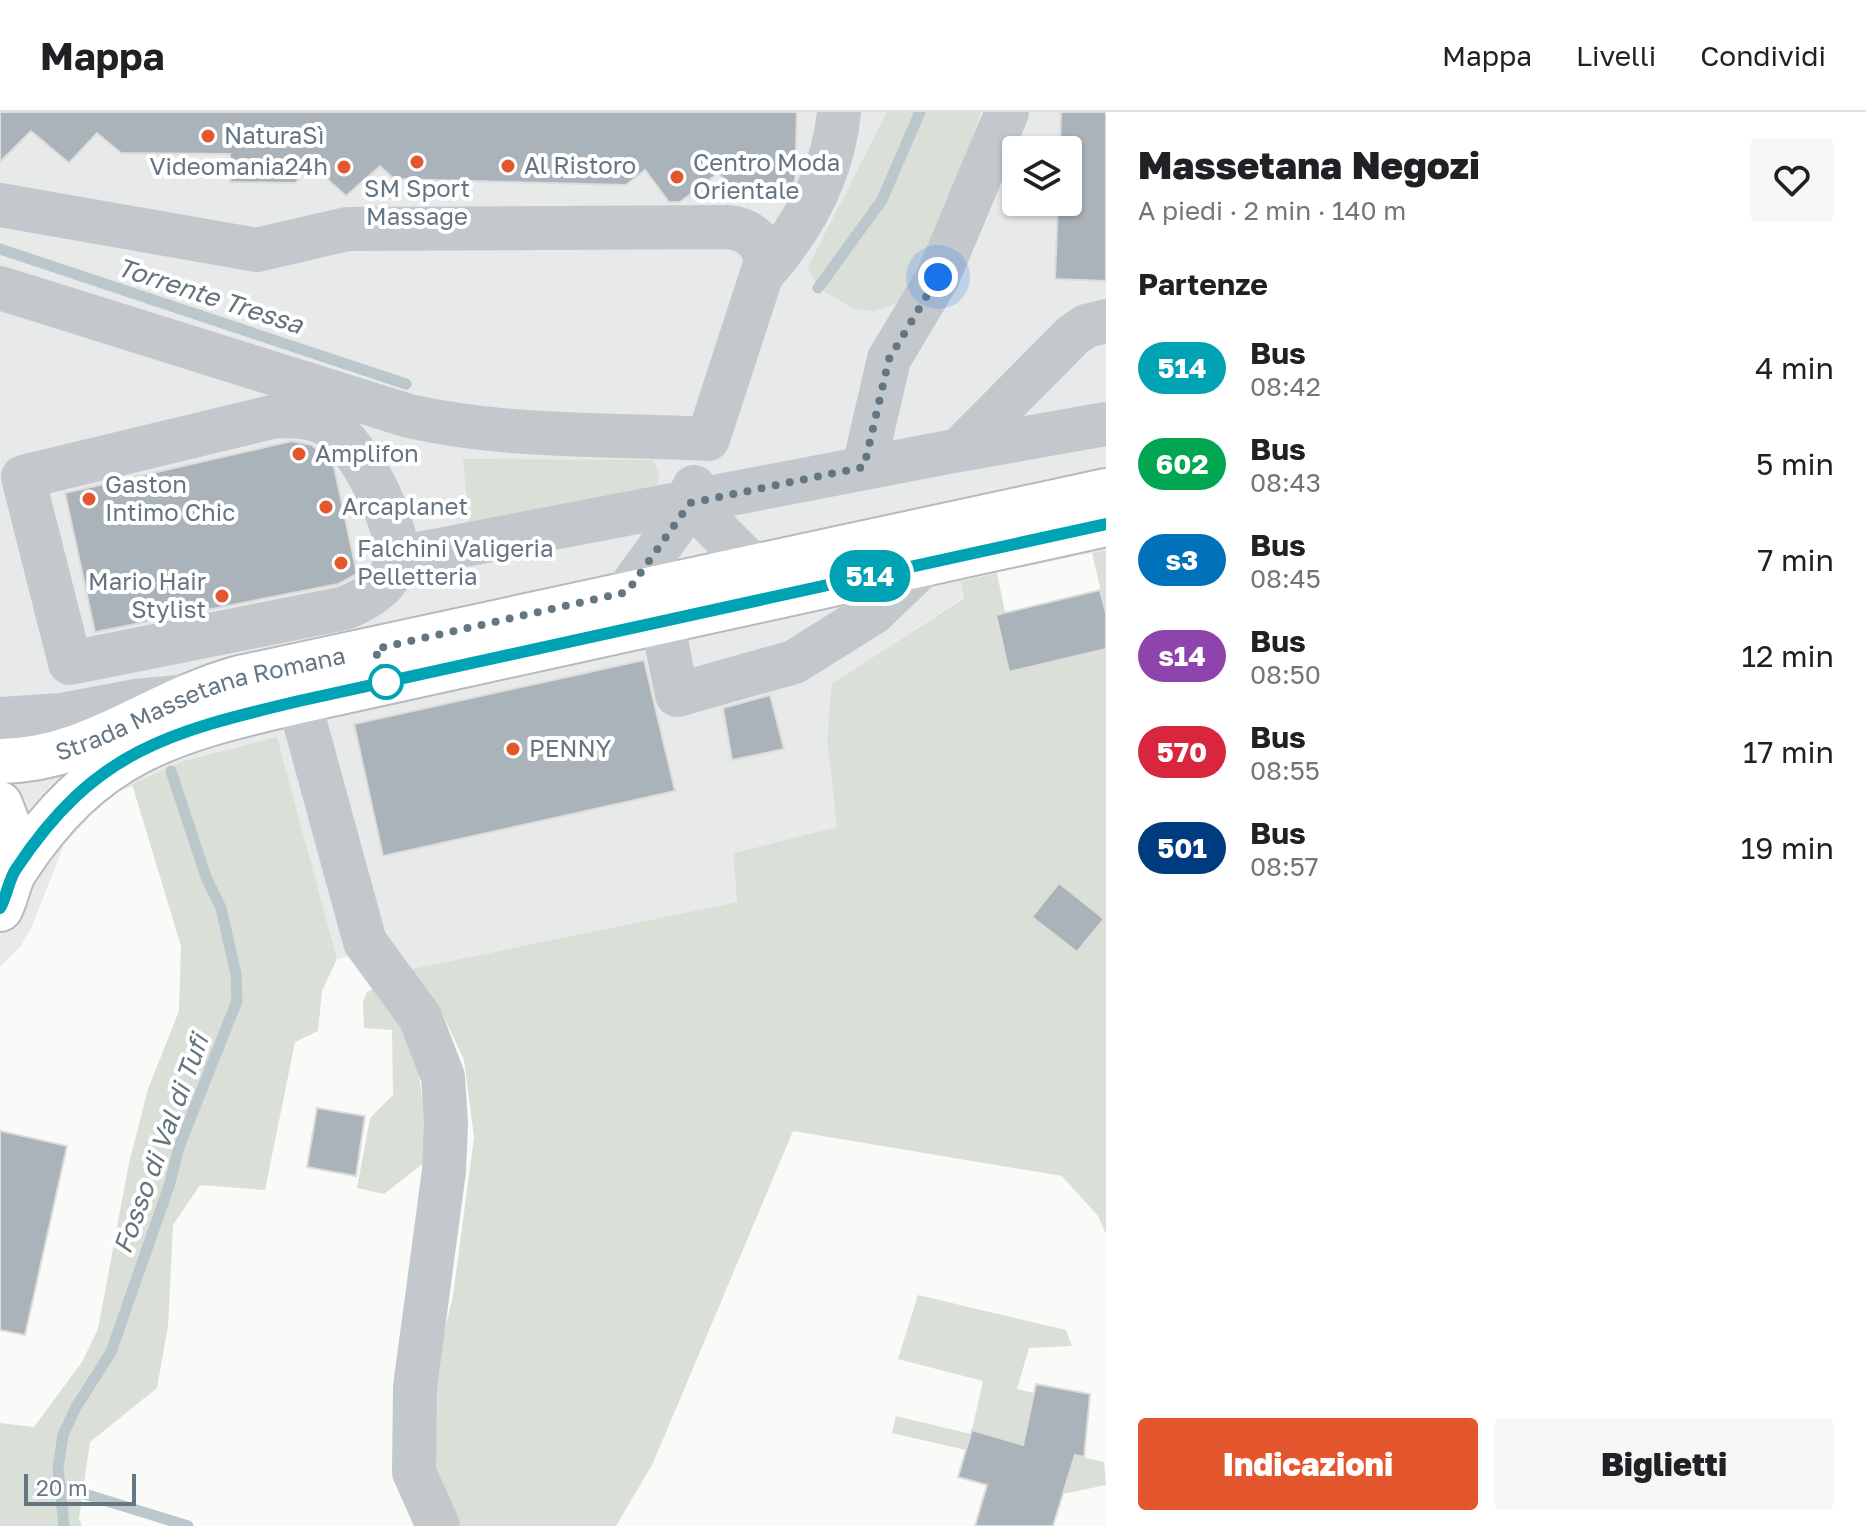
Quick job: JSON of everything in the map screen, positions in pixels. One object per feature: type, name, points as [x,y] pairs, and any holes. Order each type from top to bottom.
[{"type":"main road","name":"Strada Massetana Romana","points":[[0,761],[60,755],[183,697],[240,678],[1106,491]]},
{"type":"main road","name":"Strada Massetana Romana","points":[[6,891],[70,800],[126,757],[182,731],[299,701],[1106,524]]},
{"type":"main road","name":"Strada Massetana Romana","points":[[0,804],[13,838],[6,891]]},
{"type":"street","points":[[765,271],[797,231],[816,197],[831,155],[839,112]]},
{"type":"street","points":[[864,467],[889,359],[943,266],[1007,112]]},
{"type":"street","points":[[0,205],[244,249],[269,249],[333,231],[359,228],[728,227],[747,231],[765,253],[765,271],[708,439],[690,503],[627,592]]},
{"type":"street","points":[[0,288],[409,416],[448,425],[490,430],[708,439]]},
{"type":"street","points":[[959,450],[1073,335],[1086,326],[1106,321]]},
{"type":"street","points":[[276,416],[311,418],[341,433],[362,460],[388,516],[397,558],[389,576],[377,590],[345,608],[70,663],[23,477],[276,416]]},
{"type":"street","points":[[397,558],[864,467],[1106,424]]},
{"type":"street","points":[[690,503],[753,566]]},
{"type":"street","points":[[662,621],[677,695],[772,671],[816,650],[874,612],[924,564]]},
{"type":"street","points":[[2,714],[61,715],[135,701],[183,697]]},
{"type":"street","name":"Strada Massetana Romana","points":[[299,701],[365,942],[428,1031],[443,1077],[446,1099],[444,1171],[415,1387],[414,1472],[438,1526]]},
{"type":"shaded area","points":[[0,112],[887,112],[818,288],[853,309],[948,211],[981,112],[1106,112],[1106,550],[962,580],[964,597],[833,684],[827,738],[838,827],[733,853],[737,902],[411,969],[376,949],[337,959],[277,738],[119,791],[90,816],[64,845],[21,946],[0,967]]},
{"type":"shaded area","points":[[887,112],[981,112],[948,211],[909,293],[895,304],[873,311],[853,309],[818,288],[808,267]]},
{"type":"shaded area","points":[[463,459],[652,460],[659,478],[650,495],[469,523]]},
{"type":"shaded area","points":[[1106,550],[1106,613],[1092,553]]},
{"type":"shaded area","points":[[997,573],[1005,612],[996,615],[1009,672],[1106,649],[1106,1234],[1098,1216],[1062,1176],[793,1131],[653,1463],[616,1526],[460,1526],[433,1465],[428,1398],[453,1296],[474,1137],[464,1060],[444,1017],[411,969],[737,902],[733,853],[837,827],[827,738],[832,684],[964,598],[961,581]],"holes":[[[1059,883],[1104,918],[1077,952],[1033,917]]]},
{"type":"shaded area","points":[[277,737],[337,959],[322,991],[318,1031],[295,1042],[265,1190],[200,1185],[173,1225],[168,1326],[157,1388],[90,1442],[79,1519],[82,1526],[0,1526],[0,1423],[34,1427],[82,1362],[98,1329],[129,1163],[148,1089],[179,1011],[181,946],[132,784],[184,761]]},
{"type":"shaded area","points":[[377,987],[415,1045],[430,1158],[384,1194],[357,1188],[370,1118],[393,1095],[392,1030],[364,1028],[363,1002],[367,992]]},
{"type":"shaded area","points":[[918,1295],[1066,1330],[1072,1346],[1029,1348],[1017,1389],[1034,1393],[1023,1444],[1104,1462],[1106,1485],[1063,1494],[1065,1487],[992,1466],[1000,1438],[972,1430],[983,1381],[898,1359]]},
{"type":"shaded area","points":[[896,1416],[971,1434],[966,1450],[892,1433]]},
{"type":"building","points":[[0,112],[797,112],[795,180],[791,189],[731,186],[718,173],[680,202],[669,202],[645,170],[626,185],[394,179],[380,166],[346,196],[313,166],[295,183],[230,182],[230,154],[121,153],[97,133],[69,163],[31,131],[0,162]]},
{"type":"building","points":[[1061,112],[1106,112],[1106,281],[1055,279],[1057,216],[1082,216],[1082,136],[1060,136]]},
{"type":"building","points":[[292,441],[312,445],[334,467],[357,574],[338,584],[95,632],[65,493]]},
{"type":"building","points":[[1100,590],[1106,613],[1106,649],[1009,672],[996,615]]},
{"type":"building","name":"PENNY","points":[[644,660],[675,791],[383,856],[354,724]]},
{"type":"building","points":[[770,695],[784,749],[732,760],[723,708]]},
{"type":"building","points":[[1059,883],[1104,919],[1077,952],[1032,917]]},
{"type":"building","points":[[317,1108],[365,1116],[356,1176],[307,1167]]},
{"type":"building","points":[[0,1131],[67,1146],[25,1335],[0,1330]]},
{"type":"building","points":[[1036,1384],[1090,1394],[1084,1457],[1075,1455],[1053,1526],[975,1526],[987,1485],[958,1477],[972,1430],[1023,1445]]},
{"type":"waterway","name":"Torrente Tressa","points":[[818,288],[882,200],[920,112]]},
{"type":"waterway","name":"Torrente Tressa","points":[[0,249],[406,384]]},
{"type":"waterway","name":"Fosso di Val di Tufi","points":[[64,1526],[58,1468],[63,1435],[76,1407],[111,1352],[170,1183],[179,1147],[237,1001],[236,974],[221,908],[206,877],[171,771]]},
{"type":"waterway","points":[[59,1486],[188,1526]]},
{"type":"bus line","name":"514","points":[[0,908],[13,873],[70,800],[98,775],[142,747],[182,731],[299,701],[1106,524]]},
{"type":"place","name":"NaturaSì","points":[[208,136]]},
{"type":"place","name":"SM Sport Massage","points":[[417,162]]},
{"type":"place","name":"Al Ristoro","points":[[508,166]]},
{"type":"place","name":"Videomania24h","points":[[344,167]]},
{"type":"place","name":"Centro Moda Orientale","points":[[677,177]]},
{"type":"place","name":"Amplifon","points":[[299,454]]},
{"type":"place","name":"Gaston Intimo Chic","points":[[89,499]]},
{"type":"place","name":"Arcaplanet","points":[[326,507]]},
{"type":"place","name":"Falchini Valigeria Pelletteria","points":[[341,563]]},
{"type":"place","name":"Mario Hair Stylist","points":[[222,596]]},
{"type":"place","name":"PENNY","points":[[513,749]]},
{"type":"route","points":[[386,682],[375,649],[627,592],[661,549],[690,503],[864,467],[883,374],[898,342],[938,277]]}]
